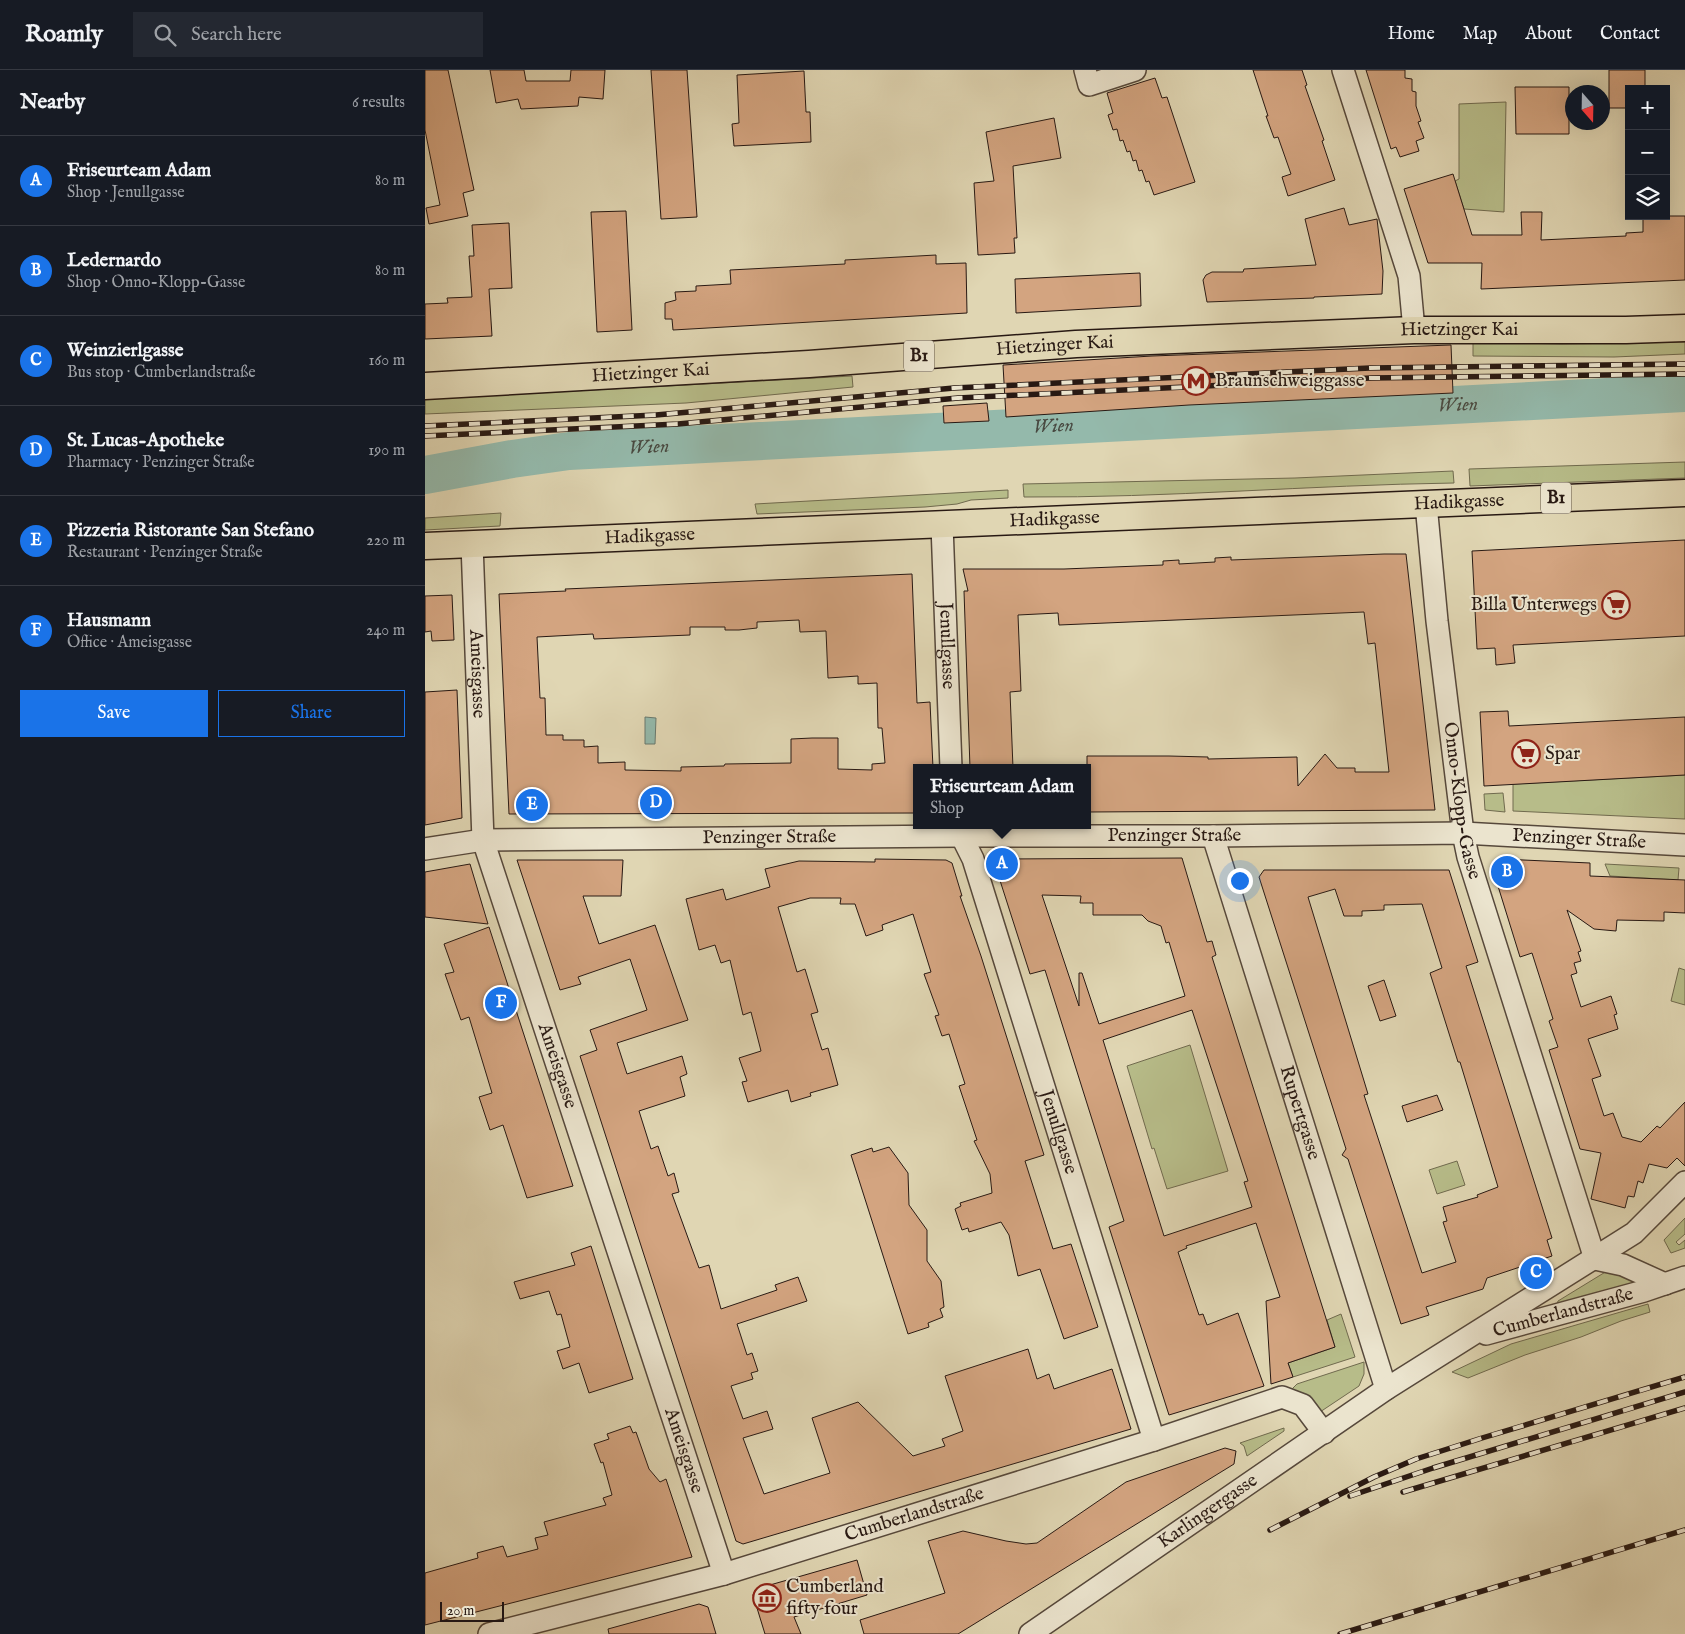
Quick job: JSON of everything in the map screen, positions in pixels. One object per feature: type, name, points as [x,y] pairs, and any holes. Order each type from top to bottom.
[{"type":"main road","name":"Hietzinger Kai","points":[[425,386],[801,364],[1077,344],[1414,330],[1626,330],[1685,328]]},
{"type":"main road","name":"Hadikgasse","points":[[425,546],[1685,493]]},
{"type":"street","points":[[1085,70],[1089,85],[1135,70]]},
{"type":"street","points":[[1343,70],[1409,276],[1414,330]]},
{"type":"street","name":"Onno-Klopp-Gasse","points":[[1426,504],[1437,621],[1463,833],[1468,857],[1595,1259]]},
{"type":"street","name":"Jenullgasse","points":[[942,525],[951,764]]},
{"type":"street","name":"Ameisgasse","points":[[472,544],[483,840],[724,1574]]},
{"type":"street","name":"Jenullgasse","points":[[958,831],[973,859],[1154,1440]]},
{"type":"street","name":"Penzinger Straße","points":[[425,850],[483,840],[958,831],[1213,836],[1463,833],[1685,845]]},
{"type":"street","name":"Rupertgasse","points":[[1213,836],[1386,1389]]},
{"type":"street","points":[[1595,1259],[1634,1234],[1685,1182]]},
{"type":"street","name":"Cumberlandstraße","points":[[1386,1389],[1595,1259],[1623,1265],[1665,1284]]},
{"type":"street","name":"Cumberlandstraße","points":[[1462,1341],[1685,1277]]},
{"type":"street","name":"Karlingergasse","points":[[1030,1634],[1386,1389]]},
{"type":"street","name":"Cumberlandstraße","points":[[489,1634],[724,1574],[1154,1440],[1282,1397],[1303,1405],[1323,1433]]},
{"type":"green space","points":[[1506,102],[1504,212],[1464,209],[1455,181],[1459,179],[1459,104]]},
{"type":"green space","points":[[1473,342],[1561,344],[1685,342],[1685,354],[1614,357],[1473,356]]},
{"type":"green space","points":[[852,376],[853,387],[686,403],[425,414],[425,399]]},
{"type":"green space","points":[[1685,462],[1685,478],[1470,486],[1469,469]]},
{"type":"green space","points":[[1453,471],[1454,483],[1131,496],[1024,497],[1023,484],[1295,478]]},
{"type":"green space","points":[[1008,490],[1008,498],[971,500],[957,504],[925,507],[757,514],[755,504]]},
{"type":"green space","points":[[501,513],[500,526],[425,530],[425,518]]},
{"type":"green space","points":[[1685,775],[1685,819],[1513,811],[1513,784]]},
{"type":"green space","points":[[1503,793],[1505,812],[1485,810],[1484,794]]},
{"type":"green space","points":[[1605,864],[1679,868],[1678,880],[1610,876]]},
{"type":"green space","points":[[1679,968],[1685,970],[1685,1005],[1671,1001]]},
{"type":"green space","points":[[1190,1045],[1228,1171],[1167,1189],[1154,1148],[1152,1149],[1127,1066]]},
{"type":"green space","points":[[1457,1161],[1465,1185],[1437,1194],[1429,1170]]},
{"type":"green space","points":[[1685,1218],[1685,1234],[1676,1242],[1679,1245],[1685,1240],[1685,1248],[1671,1253],[1664,1240]]},
{"type":"green space","points":[[1607,1271],[1645,1282],[1557,1304],[1558,1301]]},
{"type":"green space","points":[[1648,1304],[1650,1312],[1525,1355],[1468,1378],[1452,1372],[1511,1344]]},
{"type":"green space","points":[[1341,1314],[1355,1357],[1293,1377],[1288,1363],[1335,1347],[1327,1320]]},
{"type":"green space","points":[[1364,1362],[1364,1374],[1359,1386],[1320,1412],[1306,1395],[1292,1389],[1297,1384]]},
{"type":"green space","points":[[1284,1428],[1284,1431],[1247,1456],[1244,1446],[1240,1443]]},
{"type":"shaded area","points":[[645,717],[656,718],[655,744],[645,744]]},
{"type":"building","points":[[425,70],[448,70],[474,190],[463,193],[468,216],[429,224],[426,208],[440,205],[425,130]]},
{"type":"building","points":[[490,70],[524,70],[526,81],[570,81],[571,70],[605,70],[603,99],[579,97],[578,106],[521,109],[518,99],[496,103]]},
{"type":"building","points":[[651,70],[687,70],[697,217],[661,219]]},
{"type":"building","points":[[1253,70],[1302,70],[1307,85],[1305,86],[1324,140],[1322,141],[1335,180],[1288,196],[1282,177],[1291,174],[1278,137],[1274,138]]},
{"type":"building","points":[[1366,70],[1405,70],[1405,78],[1412,79],[1412,91],[1416,92],[1416,106],[1421,121],[1418,122],[1424,138],[1416,141],[1419,151],[1400,157],[1396,147],[1391,149]]},
{"type":"building","points":[[1609,70],[1645,70],[1645,85],[1625,85],[1625,108],[1610,108]]},
{"type":"building","points":[[804,71],[806,112],[810,112],[811,142],[734,146],[732,124],[739,123],[737,75]]},
{"type":"building","points":[[1155,78],[1162,98],[1167,97],[1195,182],[1154,195],[1149,181],[1146,182],[1142,170],[1139,171],[1136,160],[1133,161],[1130,151],[1127,152],[1123,140],[1120,141],[1117,129],[1113,130],[1108,115],[1113,113],[1107,93]]},
{"type":"building","points":[[1515,87],[1565,87],[1565,130],[1569,130],[1569,134],[1516,134]]},
{"type":"building","points":[[1054,118],[1061,158],[1013,166],[1017,238],[1014,238],[1015,253],[978,255],[974,183],[994,181],[986,132]]},
{"type":"building","points":[[1453,174],[1472,235],[1522,235],[1521,212],[1542,212],[1541,240],[1626,236],[1626,233],[1643,232],[1643,220],[1670,220],[1670,216],[1685,216],[1685,280],[1481,289],[1482,263],[1428,263],[1404,189]]},
{"type":"building","points":[[1344,208],[1349,225],[1377,219],[1383,271],[1382,294],[1207,302],[1203,280],[1206,275],[1212,272],[1243,272],[1244,269],[1316,265],[1305,219]]},
{"type":"building","points":[[626,211],[632,330],[597,332],[591,212]]},
{"type":"building","points":[[509,223],[512,288],[489,289],[492,336],[425,339],[425,304],[448,303],[447,298],[472,297],[469,256],[474,256],[472,225]]},
{"type":"building","points":[[936,255],[936,264],[966,263],[967,313],[673,330],[672,319],[665,319],[665,303],[676,300],[675,292],[696,291],[696,286],[731,284],[730,270],[845,264],[845,260]]},
{"type":"building","points":[[1140,273],[1141,306],[1016,313],[1015,279]]},
{"type":"building","points":[[1451,345],[1453,393],[1189,405],[1006,417],[1003,365],[1152,356]]},
{"type":"building","points":[[987,403],[989,421],[944,423],[943,406]]},
{"type":"building","points":[[1685,540],[1685,636],[1513,645],[1515,663],[1496,665],[1495,648],[1477,649],[1472,551]]},
{"type":"building","points":[[1406,554],[1435,810],[1091,812],[1091,764],[1087,764],[1087,756],[1169,756],[1208,757],[1208,759],[1297,757],[1298,786],[1325,754],[1337,768],[1355,768],[1355,772],[1389,772],[1375,643],[1368,644],[1364,612],[1059,625],[1058,613],[1018,615],[1021,691],[1010,692],[1013,764],[970,764],[964,591],[968,591],[963,569],[1064,569],[1163,565],[1163,561],[1179,560],[1179,564],[1215,562],[1215,558],[1231,557],[1231,560]]},
{"type":"building","points":[[912,574],[917,703],[930,702],[933,764],[913,764],[913,813],[509,814],[499,594],[566,591],[565,589]],"holes":[[[799,620],[800,632],[826,631],[828,678],[858,676],[858,684],[877,683],[878,728],[882,728],[885,763],[872,764],[872,770],[838,769],[838,738],[791,739],[791,763],[681,767],[681,771],[625,770],[625,762],[598,763],[598,746],[584,747],[584,740],[563,740],[563,735],[546,735],[545,698],[540,698],[537,637],[593,634],[594,639],[690,635],[690,627],[725,627],[725,630],[739,630],[757,628],[757,622]]]},
{"type":"building","points":[[452,595],[454,640],[432,641],[431,631],[425,632],[425,596]]},
{"type":"building","points":[[457,690],[462,818],[425,825],[425,692]]},
{"type":"building","points":[[1508,711],[1509,726],[1685,717],[1685,775],[1484,786],[1480,712]]},
{"type":"building","points":[[1182,858],[1207,942],[1212,941],[1216,955],[1212,957],[1335,1347],[1288,1363],[1293,1377],[1271,1384],[1266,1301],[1280,1297],[1256,1223],[1186,1246],[1187,1248],[1178,1252],[1199,1315],[1203,1314],[1207,1325],[1238,1313],[1264,1386],[1169,1415],[1109,1227],[1124,1221],[1045,970],[1030,974],[996,868],[1001,859]],"holes":[[[1042,895],[1081,896],[1080,903],[1093,903],[1093,915],[1142,915],[1148,921],[1161,926],[1166,943],[1169,942],[1185,996],[1099,1024],[1082,973],[1079,973],[1079,1006]],[[1192,1010],[1248,1181],[1244,1182],[1252,1207],[1164,1236],[1103,1040]]]},
{"type":"building","points":[[875,859],[946,860],[952,863],[962,896],[960,896],[1044,1155],[1025,1161],[1053,1249],[1071,1244],[1098,1327],[1064,1339],[1040,1269],[1018,1276],[1009,1235],[1001,1222],[969,1232],[968,1228],[962,1230],[955,1209],[961,1206],[960,1203],[992,1193],[990,1174],[974,1141],[977,1140],[959,1086],[965,1084],[949,1034],[942,1036],[935,1016],[939,1015],[924,974],[931,972],[913,914],[882,925],[883,930],[866,936],[855,904],[840,904],[841,898],[810,898],[778,907],[797,972],[805,969],[818,1012],[811,1014],[822,1050],[828,1048],[838,1085],[810,1093],[811,1096],[791,1102],[788,1090],[748,1102],[742,1082],[747,1081],[739,1058],[761,1051],[751,1012],[743,1015],[730,960],[721,963],[715,945],[699,950],[686,899],[723,889],[726,900],[770,887],[765,869],[799,861],[875,862]]},
{"type":"building","points":[[1501,859],[1590,863],[1590,876],[1685,880],[1685,913],[1664,912],[1664,921],[1617,920],[1616,931],[1594,929],[1567,910],[1581,951],[1578,952],[1581,961],[1574,963],[1577,973],[1571,975],[1581,1007],[1611,996],[1617,1014],[1614,1015],[1618,1029],[1588,1039],[1601,1076],[1592,1079],[1604,1116],[1613,1113],[1622,1137],[1641,1142],[1657,1126],[1660,1128],[1685,1102],[1685,1166],[1677,1158],[1667,1168],[1649,1164],[1643,1183],[1638,1181],[1634,1197],[1628,1196],[1625,1208],[1591,1199],[1601,1153],[1580,1149],[1549,1050],[1558,1047],[1549,1021],[1553,1019],[1532,953],[1520,957],[1493,870]]},
{"type":"building","points":[[517,860],[623,860],[621,896],[583,896],[599,944],[655,925],[688,1020],[617,1043],[627,1074],[682,1056],[687,1074],[680,1077],[685,1096],[639,1111],[651,1149],[658,1146],[668,1176],[674,1173],[679,1192],[672,1194],[699,1268],[709,1265],[721,1309],[777,1290],[775,1285],[798,1277],[807,1301],[737,1324],[747,1355],[752,1353],[758,1371],[751,1373],[753,1379],[731,1386],[743,1419],[767,1411],[773,1429],[743,1438],[764,1494],[830,1473],[812,1418],[858,1402],[913,1456],[945,1446],[942,1439],[963,1431],[945,1376],[1028,1349],[1037,1379],[1049,1374],[1054,1389],[1112,1369],[1131,1429],[743,1544],[736,1541],[580,1056],[597,1050],[590,1030],[647,1010],[630,959],[578,977],[581,984],[560,990]]},
{"type":"building","points":[[470,864],[488,924],[425,917],[425,872]]},
{"type":"building","points":[[1264,870],[1449,870],[1478,962],[1466,966],[1552,1238],[1547,1240],[1552,1256],[1531,1263],[1523,1271],[1520,1267],[1487,1278],[1483,1289],[1426,1307],[1429,1315],[1401,1324],[1348,1159],[1342,1155],[1346,1149],[1259,877]],"holes":[[[1335,889],[1344,916],[1362,916],[1362,911],[1384,910],[1384,905],[1422,904],[1442,968],[1430,973],[1458,1062],[1460,1062],[1498,1187],[1477,1195],[1478,1197],[1443,1207],[1447,1221],[1443,1222],[1456,1262],[1422,1273],[1364,1095],[1368,1094],[1308,897]]]},
{"type":"building","points":[[489,927],[573,1186],[527,1198],[503,1125],[490,1130],[479,1097],[492,1093],[469,1017],[461,1020],[445,974],[454,972],[444,944]]},
{"type":"building","points":[[1384,980],[1396,1016],[1380,1021],[1368,986]]},
{"type":"building","points":[[1437,1095],[1443,1110],[1407,1122],[1402,1106]]},
{"type":"building","points":[[889,1147],[908,1173],[909,1205],[927,1230],[927,1261],[941,1281],[944,1307],[940,1309],[943,1317],[928,1323],[929,1327],[908,1334],[851,1155],[872,1148],[873,1152]]},
{"type":"building","points":[[591,1246],[633,1379],[589,1393],[579,1363],[563,1369],[557,1351],[570,1347],[561,1314],[557,1315],[549,1291],[520,1299],[514,1282],[575,1265],[571,1253]]},
{"type":"building","points":[[630,1426],[633,1433],[636,1432],[649,1469],[660,1482],[666,1479],[692,1557],[425,1625],[425,1573],[478,1558],[477,1553],[503,1546],[507,1557],[538,1549],[535,1538],[548,1535],[544,1522],[606,1505],[603,1498],[612,1495],[603,1462],[601,1463],[594,1444],[609,1439],[607,1434]]},
{"type":"building","points":[[1225,1448],[1236,1451],[1234,1464],[958,1634],[864,1634],[860,1620],[945,1593],[928,1541],[963,1531],[1006,1541],[1026,1544],[1037,1543],[1126,1482]]},
{"type":"building","points":[[857,1560],[867,1595],[794,1617],[801,1634],[765,1634],[753,1595],[756,1589]]},
{"type":"building","points":[[699,1604],[708,1607],[716,1634],[609,1634],[608,1629]]},
{"type":"waterway","name":"Wien","points":[[425,475],[569,451],[1685,393]]},
{"type":"railway","points":[[425,426],[656,415],[954,388],[1370,368],[1685,364]]},
{"type":"railway","points":[[425,436],[678,424],[958,398],[1371,378],[1685,374]]},
{"type":"railway","points":[[1270,1530],[1374,1477],[1416,1459],[1685,1377]]},
{"type":"railway","points":[[1350,1496],[1433,1468],[1685,1392]]},
{"type":"railway","points":[[1403,1492],[1685,1408]]},
{"type":"railway","points":[[1340,1634],[1685,1530]]},
{"type":"place","name":"Braunschweiggasse","points":[[1196,381]]},
{"type":"place","name":"Billa Unterwegs","points":[[1616,605]]},
{"type":"place","name":"Spar","points":[[1526,754]]},
{"type":"place","name":"St. Lucas-Apotheke","points":[[656,803]]},
{"type":"place","name":"Pizzeria Ristorante San Stefano","points":[[532,805]]},
{"type":"place","name":"Friseurteam Adam","points":[[1002,864]]},
{"type":"place","name":"Ledernardo","points":[[1507,872]]},
{"type":"place","name":"Hausmann","points":[[501,1003]]},
{"type":"place","name":"Weinzierlgasse","points":[[1536,1273]]},
{"type":"place","name":"Cumberland fifty four","points":[[767,1598]]}]
